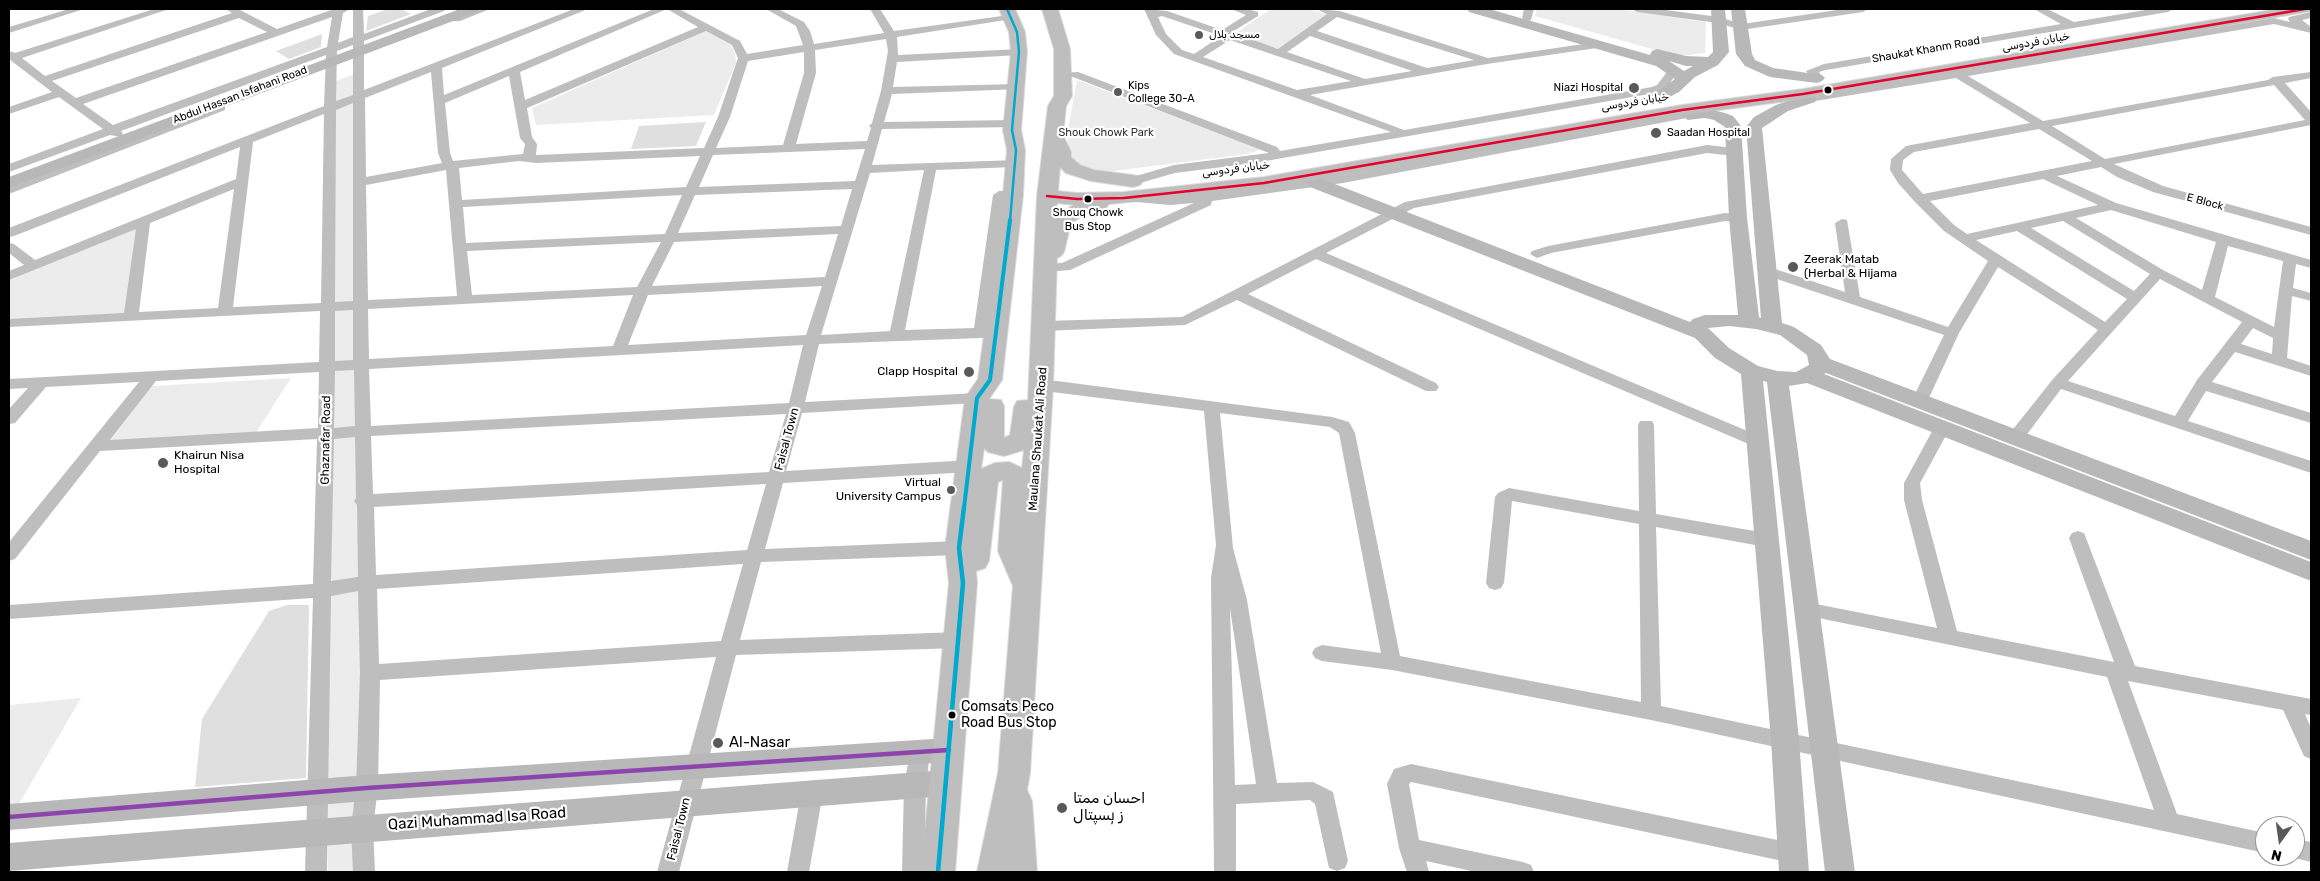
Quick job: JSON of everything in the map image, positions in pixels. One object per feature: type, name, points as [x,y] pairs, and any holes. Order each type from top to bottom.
[{"type":"main road","points":[[1037,9],[1044,20],[1058,70]]},
{"type":"main road","name":"Maulana Shaukat Ali Road","points":[[994,872],[1014,773],[1042,386],[1047,193],[1057,106],[1064,96],[1058,70],[1059,32],[1050,9]]},
{"type":"main road","name":"خیابان فردوسی","points":[[1047,193],[1076,199],[1285,163],[1405,137],[1658,98],[1817,78],[1972,53],[2077,29],[2222,9]]},
{"type":"main road","name":"خیابان فردوسی","points":[[1128,190],[1221,188],[1312,179],[1338,175],[1399,159],[1685,112],[1806,96],[2099,44],[2241,23],[2305,9]]},
{"type":"main road","points":[[932,871],[949,750],[959,640],[962,583],[959,548],[983,389],[989,333],[1013,195],[1019,52],[1011,11]]},
{"type":"main road","points":[[1011,11],[1021,24],[1028,70],[1016,141]]},
{"type":"main road","points":[[2077,29],[2040,45],[2050,49],[2099,44]]},
{"type":"main road","points":[[1972,53],[2005,49],[2016,54],[1988,63]]},
{"type":"main road","points":[[1053,133],[1062,152],[1062,159],[1073,169],[1128,190]]},
{"type":"main road","points":[[1399,159],[1380,158],[1374,154],[1377,151],[1405,145],[1405,137]]},
{"type":"main road","points":[[1046,268],[1055,251],[1058,227],[1063,219],[1081,209],[1128,190]]},
{"type":"main road","points":[[983,389],[993,397],[990,439],[997,446],[1011,446],[1022,438],[1027,395],[1042,361]]},
{"type":"main road","points":[[962,583],[974,563],[986,478],[1002,470],[1009,471],[1017,478],[1012,551],[1027,587]]},
{"type":"main road","points":[[1014,773],[1020,872]]},
{"type":"street","points":[[9,30],[79,9]]},
{"type":"street","points":[[11,56],[164,9]]},
{"type":"street","points":[[312,9],[337,11]]},
{"type":"street","points":[[358,9],[361,363],[370,674],[367,788],[362,828],[364,872]]},
{"type":"street","points":[[357,48],[440,9]]},
{"type":"street","name":"Abdul Hassan Isfahani Road","points":[[9,183],[454,9]]},
{"type":"street","name":"Abdul Hassan Isfahani Road","points":[[357,48],[472,9]]},
{"type":"street","points":[[357,48],[485,9]]},
{"type":"street","points":[[9,233],[583,9]]},
{"type":"street","points":[[439,101],[662,9]]},
{"type":"street","points":[[619,350],[643,289],[670,237],[724,118],[743,58],[736,43],[672,9]]},
{"type":"street","points":[[771,9],[800,24],[805,31],[809,47],[810,73],[789,147]]},
{"type":"street","points":[[1236,9],[1259,12]]},
{"type":"street","points":[[1321,9],[1487,61]]},
{"type":"street","points":[[1474,9],[1661,63],[1681,75]]},
{"type":"street","points":[[1498,9],[1528,13],[1669,57],[1713,62]]},
{"type":"street","points":[[1637,9],[1719,14],[1741,27],[1837,11],[1863,9]]},
{"type":"street","points":[[1738,9],[1744,54],[1750,64],[1770,72],[1817,78]]},
{"type":"street","points":[[2039,9],[2077,29]]},
{"type":"street","name":"Shaukat Khanm Road","points":[[1817,78],[1812,74],[1812,71],[1824,67],[2077,29],[2168,9]]},
{"type":"street","points":[[881,10],[892,35]]},
{"type":"street","points":[[43,80],[235,11],[278,34]]},
{"type":"street","points":[[74,103],[278,34],[337,11]]},
{"type":"street","name":"Ghaznafar Road","points":[[316,872],[315,831],[319,793],[321,590],[328,365],[330,108],[332,58],[337,11]]},
{"type":"street","points":[[743,58],[892,35],[1011,11]]},
{"type":"street","points":[[1150,11],[1163,13],[1227,34],[1361,81]]},
{"type":"street","points":[[1150,11],[1161,35],[1178,52],[1296,94],[1405,137]]},
{"type":"street","points":[[1194,58],[1259,12]]},
{"type":"street","points":[[1280,52],[1336,14]]},
{"type":"street","points":[[1128,190],[1174,169],[1405,137],[1655,90],[1661,87],[1671,74],[1681,75],[1713,62],[1721,52],[1719,14]]},
{"type":"street","points":[[2311,15],[2293,19],[2311,30]]},
{"type":"street","points":[[1772,326],[1754,127],[1760,120],[1806,96],[1959,74],[2241,23],[2278,21],[2311,30]]},
{"type":"street","points":[[522,106],[707,27]]},
{"type":"street","points":[[1309,32],[1426,71]]},
{"type":"street","name":"Faisal Town","points":[[668,872],[695,766],[777,478],[812,340],[847,230],[865,169],[875,126],[887,91],[892,59],[892,35]]},
{"type":"street","points":[[1296,94],[1361,81],[1597,45]]},
{"type":"street","points":[[892,59],[1019,52]]},
{"type":"street","points":[[11,56],[115,132]]},
{"type":"street","points":[[9,190],[332,58]]},
{"type":"street","name":"Abdul Hassan Isfahani Road","points":[[9,174],[115,132],[332,58]]},
{"type":"street","points":[[436,66],[444,153],[448,163],[452,165]]},
{"type":"street","points":[[1058,70],[1074,74],[1274,150],[1276,154]]},
{"type":"street","points":[[514,71],[522,106],[526,138],[531,144],[529,158]]},
{"type":"street","name":"E Block","points":[[1959,74],[2121,174],[2158,189],[2311,231]]},
{"type":"street","points":[[1658,98],[1673,89],[1681,75]]},
{"type":"street","points":[[2108,330],[1963,239],[1920,199],[1896,170],[1897,159],[1910,150],[2273,80],[2311,75]]},
{"type":"street","points":[[1920,199],[2102,164],[2311,120],[2280,84],[2273,80]]},
{"type":"street","points":[[887,91],[1017,87]]},
{"type":"street","points":[[9,111],[60,93]]},
{"type":"street","points":[[1338,175],[1685,112],[1712,114],[1731,122],[1735,152],[1738,218],[1749,322]]},
{"type":"street","points":[[875,126],[1016,141]]},
{"type":"street","points":[[9,168],[115,132]]},
{"type":"street","points":[[225,310],[247,141]]},
{"type":"street","points":[[865,169],[931,166],[1016,141]]},
{"type":"street","points":[[359,182],[452,165],[529,158],[870,145]]},
{"type":"street","points":[[1044,326],[1185,321],[1402,209],[1707,149],[1735,152]]},
{"type":"street","points":[[452,165],[454,204],[465,300]]},
{"type":"street","points":[[897,335],[931,166]]},
{"type":"street","points":[[1338,175],[1402,209],[1702,327],[1749,322],[1772,326],[1786,331],[1806,343],[1817,354],[1815,369]]},
{"type":"street","points":[[2045,175],[2111,206],[2311,264]]},
{"type":"street","points":[[1128,190],[1170,201],[1217,197],[1312,179],[1537,254],[1702,327],[1722,353],[1751,371],[1777,378],[1796,379],[1815,369],[1920,400],[2311,550]]},
{"type":"street","points":[[9,276],[242,181]]},
{"type":"street","points":[[454,204],[691,191],[859,186]]},
{"type":"street","points":[[1046,268],[1065,267],[1217,197]]},
{"type":"street","points":[[1963,239],[2111,206]]},
{"type":"street","points":[[1537,254],[1548,250],[1725,217],[1738,218]]},
{"type":"street","points":[[2066,217],[2158,273],[2207,300],[2280,336]]},
{"type":"street","points":[[131,317],[144,222]]},
{"type":"street","points":[[1842,223],[1853,298]]},
{"type":"street","points":[[2018,226],[2136,298]]},
{"type":"street","points":[[459,248],[847,230]]},
{"type":"street","points":[[2207,300],[2223,240]]},
{"type":"street","points":[[9,247],[33,266]]},
{"type":"street","points":[[1316,254],[1758,442]]},
{"type":"street","points":[[2279,361],[2280,336],[2290,258]]},
{"type":"street","points":[[1920,400],[1952,333],[1996,260]]},
{"type":"street","points":[[1767,271],[1853,298],[1952,333]]},
{"type":"street","points":[[2016,437],[2058,383],[2158,273]]},
{"type":"street","points":[[9,323],[225,310],[360,306],[830,280]]},
{"type":"street","points":[[2286,290],[2311,298]]},
{"type":"street","points":[[1236,294],[1431,387]]},
{"type":"street","points":[[2179,423],[2202,384],[2250,322]]},
{"type":"street","points":[[9,384],[361,363],[897,335],[989,333]]},
{"type":"street","points":[[2232,346],[2311,372]]},
{"type":"street","points":[[1815,369],[1942,428],[2311,572]]},
{"type":"street","points":[[1418,872],[1410,848],[1398,784],[1401,775],[1412,773],[1793,863],[1751,371]]},
{"type":"street","points":[[9,554],[150,377]]},
{"type":"street","points":[[1777,378],[1840,872]]},
{"type":"street","points":[[9,419],[41,383]]},
{"type":"street","points":[[2058,383],[2311,467]]},
{"type":"street","points":[[2202,384],[2311,418]]},
{"type":"street","points":[[1042,386],[1057,386],[1332,422],[1343,426],[1347,433],[1392,662]]},
{"type":"street","points":[[96,446],[796,407],[983,389]]},
{"type":"street","points":[[1212,407],[1225,545],[1238,600],[1268,793]]},
{"type":"street","points":[[1646,425],[1652,712]]},
{"type":"street","points":[[1942,428],[1916,472],[1912,483],[1913,500],[1949,637]]},
{"type":"street","points":[[364,502],[970,466]]},
{"type":"street","points":[[1495,583],[1504,497],[1509,494],[1766,540]]},
{"type":"street","points":[[2078,538],[2169,823]]},
{"type":"street","points":[[1225,545],[1220,578],[1225,872]]},
{"type":"street","points":[[9,612],[321,590],[368,583],[754,556],[959,548]]},
{"type":"street","points":[[1806,609],[2122,672],[2311,707]]},
{"type":"street","points":[[370,674],[729,648],[959,640]]},
{"type":"street","points":[[1322,653],[1392,662],[1652,712],[2255,840]]},
{"type":"street","points":[[2288,702],[2311,750]]},
{"type":"street","points":[[9,817],[367,788],[949,750]]},
{"type":"street","points":[[913,872],[915,785],[920,753]]},
{"type":"street","name":"Qazi Muhammad Isa Road","points":[[18,862],[315,831],[685,805],[945,782]]},
{"type":"street","points":[[1225,795],[1313,791],[1324,799],[1337,861]]},
{"type":"street","points":[[798,872],[812,793]]},
{"type":"street","points":[[1410,848],[1523,872]]},
{"type":"green space","points":[[1271,9],[1308,9],[1327,14],[1279,49],[1233,35]]},
{"type":"green space","points":[[1537,9],[1619,9],[1706,22],[1705,53],[1677,56],[1535,16]]},
{"type":"green space","points":[[706,31],[731,45],[736,63],[714,115],[536,125],[532,108]]},
{"type":"green space","points":[[357,73],[367,872],[328,872],[331,83]]},
{"type":"green space","name":"Shouk Chowk Park","points":[[1077,80],[1258,148],[1259,150],[1247,154],[1106,172],[1092,170],[1080,165],[1072,158],[1069,152],[1067,134]]},
{"type":"green space","points":[[144,222],[131,317],[9,323],[9,276]]},
{"type":"green space","points":[[291,378],[255,434],[110,441],[152,386]]},
{"type":"green space","points":[[81,698],[16,809],[9,809],[9,705]]},
{"type":"building","points":[[388,9],[401,9],[411,14],[366,31],[368,16]]},
{"type":"building","points":[[322,34],[321,47],[289,59],[276,51]]},
{"type":"building","points":[[706,122],[696,146],[631,149],[639,126]]},
{"type":"building","points":[[287,605],[309,605],[306,778],[195,787],[202,719],[269,611]]},
{"type":"transit line","points":[[938,872],[963,583],[959,548],[977,398],[990,380],[1013,195],[1016,150],[1012,130],[1019,52],[1017,32],[1007,9]]},
{"type":"transit line","points":[[1047,196],[1077,199],[1124,198],[1264,183],[1682,110],[1803,94],[2305,9]]},
{"type":"transit line","points":[[9,817],[367,788],[949,750]]},
{"type":"place","name":"مسجد بلال","points":[[1199,35]]},
{"type":"place","name":"Niazi Hospital","points":[[1634,88]]},
{"type":"place","name":"Kips College 30-A","points":[[1118,92]]},
{"type":"place","name":"Saadan Hospital","points":[[1656,133]]},
{"type":"place","name":"Shouq Chowk Bus Stop","points":[[1088,199]]},
{"type":"place","name":"Zeerak Matab (Herbal & Hijama","points":[[1793,267]]},
{"type":"place","name":"Clapp Hospital","points":[[969,372]]},
{"type":"place","name":"Khairun Nisa Hospital","points":[[163,463]]},
{"type":"place","name":"Virtual University Campus","points":[[951,490]]},
{"type":"place","name":"Comsats Peco Road Bus Stop","points":[[952,715]]},
{"type":"place","name":"Al-Nasar","points":[[718,743]]},
{"type":"place","name":"احسان ممتا ز ہسپتال","points":[[1062,808]]}]
